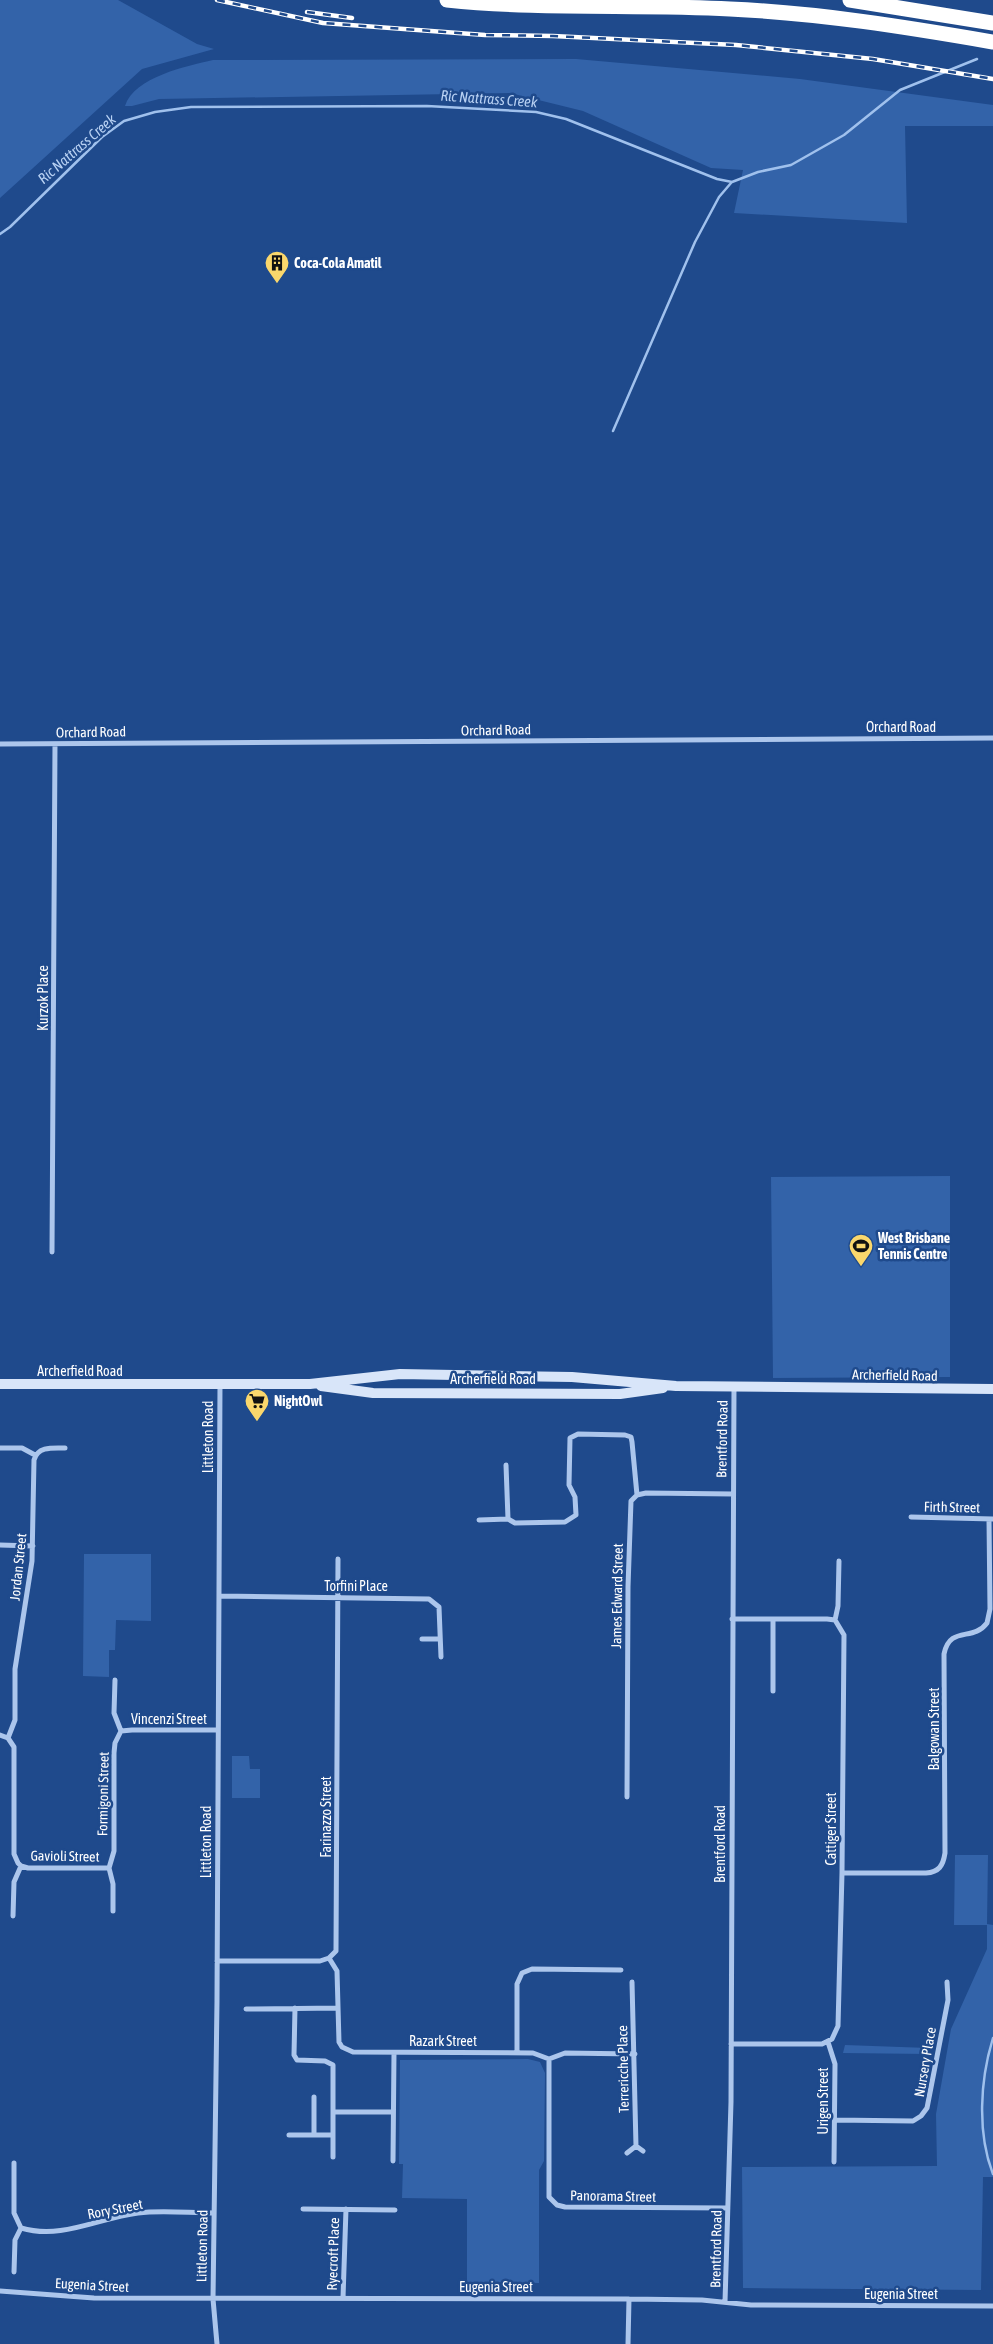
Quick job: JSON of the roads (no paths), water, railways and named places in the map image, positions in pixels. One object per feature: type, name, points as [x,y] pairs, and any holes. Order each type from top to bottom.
[{"type":"highway","points":[[446,0],[504,4],[777,11],[882,23],[993,42]]},
{"type":"highway","points":[[850,0],[993,23]]},
{"type":"main road","name":"Archerfield Road","points":[[0,1384],[310,1384],[400,1374],[572,1377],[676,1386],[993,1389]]},
{"type":"main road","name":"Archerfield Road","points":[[310,1384],[373,1393],[620,1394],[676,1386]]},
{"type":"street","name":"Orchard Road","points":[[0,744],[993,738]]},
{"type":"street","name":"Kurzok Place","points":[[52,1252],[55,744]]},
{"type":"street","name":"Littleton Road","points":[[217,2344],[213,2299],[220,1384]]},
{"type":"street","name":"Brentford Road","points":[[725,2302],[731,2044],[734,1386]]},
{"type":"street","points":[[478,1520],[508,1519],[515,1523],[565,1522],[576,1515],[575,1497],[569,1485],[568,1445],[570,1438],[578,1434],[625,1435],[631,1437],[637,1495],[733,1494]]},
{"type":"street","points":[[0,1448],[22,1448],[35,1455],[46,1449],[65,1448]]},
{"type":"street","name":"Jordan Street","points":[[22,1866],[18,1863],[14,1854],[14,1747],[8,1738],[14,1720],[15,1669],[33,1546],[35,1455]]},
{"type":"street","points":[[506,1465],[508,1519]]},
{"type":"street","name":"James Edward Street","points":[[627,1797],[629,1509],[631,1501],[637,1495]]},
{"type":"street","name":"Firth Street","points":[[911,1517],[991,1519]]},
{"type":"street","name":"Balgowan Street","points":[[842,1873],[926,1873],[937,1870],[942,1866],[944,1853],[944,1654],[946,1646],[955,1636],[977,1632],[987,1624],[990,1608],[991,1519]]},
{"type":"street","points":[[0,1545],[33,1546]]},
{"type":"street","name":"Farinazzo Street","points":[[329,1958],[338,1945],[338,1559]]},
{"type":"street","points":[[732,1619],[835,1620],[838,1606],[839,1561]]},
{"type":"street","name":"Torfini Place","points":[[219,1596],[425,1598],[434,1601],[439,1607],[440,1657]]},
{"type":"street","points":[[773,1619],[773,1691]]},
{"type":"street","name":"Cattiger Street","points":[[828,2042],[836,2034],[838,2026],[842,1873],[844,1635],[835,1620]]},
{"type":"street","points":[[422,1639],[440,1639]]},
{"type":"street","points":[[115,1680],[114,1713],[122,1732]]},
{"type":"street","name":"Vincenzi Street","points":[[122,1732],[132,1730],[218,1730]]},
{"type":"street","name":"Formigoni Street","points":[[113,1911],[113,1884],[110,1868],[114,1850],[115,1743],[122,1732]]},
{"type":"street","points":[[0,1735],[8,1738]]},
{"type":"street","points":[[13,1916],[14,1882],[22,1866]]},
{"type":"street","name":"Gavioli Street","points":[[22,1866],[28,1868],[110,1868]]},
{"type":"street","points":[[217,1961],[320,1961],[329,1958]]},
{"type":"street","name":"Razark Street","points":[[329,1958],[337,1971],[338,2036],[342,2047],[358,2053],[517,2052],[533,2053],[549,2059],[565,2053],[635,2054]]},
{"type":"street","points":[[517,2052],[517,1984],[522,1973],[532,1969],[620,1970]]},
{"type":"street","name":"Terrericche Place","points":[[632,1982],[636,2146]]},
{"type":"street","name":"Nursery Place","points":[[835,2120],[913,2120],[924,2113],[927,2108],[948,2000],[947,1982]]},
{"type":"street","points":[[294,2008],[294,2055],[297,2060],[325,2061],[333,2065],[333,2157]]},
{"type":"street","points":[[246,2009],[338,2008]]},
{"type":"street","points":[[731,2044],[812,2044],[828,2042]]},
{"type":"street","name":"Urigen Street","points":[[828,2042],[835,2064],[834,2162]]},
{"type":"street","points":[[393,2160],[394,2052]]},
{"type":"street","name":"Panorama Street","points":[[549,2059],[550,2196],[552,2201],[565,2207],[728,2208]]},
{"type":"street","points":[[314,2097],[314,2135]]},
{"type":"street","points":[[333,2112],[393,2112]]},
{"type":"street","points":[[289,2135],[333,2135]]},
{"type":"street","points":[[627,2153],[636,2146],[643,2151]]},
{"type":"street","points":[[14,2163],[14,2213],[21,2228],[15,2240],[14,2272]]},
{"type":"street","name":"Ryecroft Place","points":[[303,2209],[395,2210]]},
{"type":"street","name":"Ryecroft Place","points":[[343,2298],[346,2209]]},
{"type":"street","name":"Rory Street","points":[[21,2228],[33,2232],[65,2232],[138,2213],[214,2213]]},
{"type":"street","name":"Eugenia Street","points":[[0,2291],[94,2298],[629,2299],[751,2304],[993,2306]]},
{"type":"street","points":[[628,2344],[629,2299]]},
{"type":"waterway","name":"Ric Nattrass Creek","points":[[0,234],[10,227],[102,137],[124,121],[155,112],[191,107],[427,106],[536,112],[566,119],[717,179],[732,182],[758,172],[791,165],[844,135],[900,90],[977,59]]},
{"type":"waterway","points":[[613,431],[695,242],[719,197],[731,183]]},
{"type":"waterway","points":[[993,2038],[985,2071],[982,2106],[984,2141],[993,2174]]},
{"type":"railway","points":[[217,0],[323,23],[485,35],[553,36],[736,45],[873,59],[993,79]]},
{"type":"railway","points":[[307,12],[352,18]]},
{"type":"place","name":"Coca-Cola Amatil","points":[[277,284]]},
{"type":"place","name":"West Brisbane Tennis Centre","points":[[861,1267]]},
{"type":"place","name":"NightOwl","points":[[257,1422]]}]
